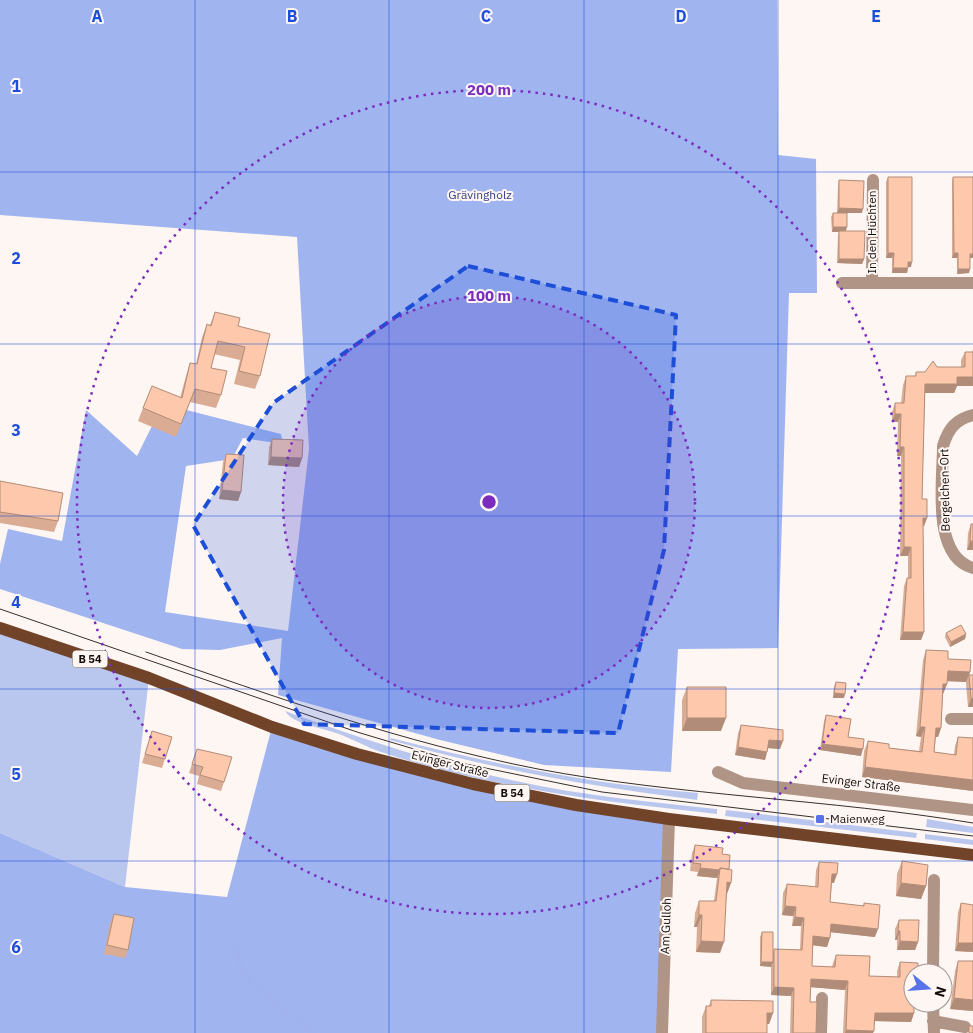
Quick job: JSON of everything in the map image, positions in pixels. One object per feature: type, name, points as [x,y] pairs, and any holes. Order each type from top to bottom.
[{"type":"main road","name":"Evinger Straße","points":[[0,628],[149,678],[266,724],[357,754],[503,791],[670,819],[973,856]]},
{"type":"street","name":"In den Hüchten","points":[[872,283],[873,180]]},
{"type":"street","name":"In den Hüchten","points":[[842,283],[973,283]]},
{"type":"street","name":"Bergelchen-Ort","points":[[973,415],[954,423],[947,433],[943,446],[943,528],[948,545],[956,558],[973,568]]},
{"type":"street","points":[[951,719],[973,719]]},
{"type":"street","name":"Evinger Straße","points":[[718,772],[743,783],[973,810]]},
{"type":"street","name":"Am Gulloh","points":[[662,1033],[670,819]]},
{"type":"street","points":[[933,963],[934,880]]},
{"type":"street","points":[[821,1033],[822,998]]},
{"type":"street","points":[[933,1013],[933,1027],[965,1027]]},
{"type":"highlighted area","points":[[468,266],[676,315],[664,550],[618,733],[304,724],[193,525],[273,403]]},
{"type":"shaded area","points":[[0,633],[149,678],[125,887],[0,833]]},
{"type":"shaded area","points":[[285,711],[399,750],[486,774],[592,795],[717,809],[717,814],[590,799],[463,775],[381,752],[342,735],[301,723],[289,716]]},
{"type":"shaded area","points":[[391,738],[543,772],[620,784],[698,793],[697,800],[542,776],[466,760],[390,740]]},
{"type":"shaded area","points":[[726,810],[917,833],[916,838],[725,816]]},
{"type":"shaded area","points":[[927,819],[973,827],[973,833],[926,827]]},
{"type":"shaded area","points":[[925,834],[973,840],[973,845],[925,839]]},
{"type":"green space","name":"Grävingholz","points":[[0,0],[777,0],[778,155],[816,159],[817,293],[789,293],[778,648],[678,649],[671,772],[544,765],[440,740],[278,695],[282,638],[220,650],[182,649],[0,589],[0,564],[8,529],[62,541],[86,410],[137,456],[163,404],[281,434],[283,444],[243,438],[232,459],[186,466],[165,612],[288,631],[309,449],[297,237],[0,215]]},
{"type":"green space","points":[[272,727],[357,754],[669,819],[662,1033],[0,1033],[0,833],[125,887],[227,897]]},
{"type":"building","points":[[888,177],[912,177],[912,262],[908,262],[908,268],[893,268],[894,253],[888,253]]},
{"type":"building","points":[[953,177],[973,177],[973,254],[970,254],[970,269],[958,269],[958,253],[954,253]]},
{"type":"building","points":[[839,180],[864,181],[863,209],[839,208]]},
{"type":"building","points":[[833,213],[847,213],[847,227],[833,227]]},
{"type":"building","points":[[839,231],[865,231],[864,259],[839,259]]},
{"type":"building","points":[[215,312],[240,318],[238,326],[270,334],[260,376],[239,371],[245,347],[218,341],[211,368],[227,371],[221,395],[195,389],[181,424],[143,408],[152,386],[182,398],[190,363],[197,364],[207,324],[211,326]]},
{"type":"building","points":[[965,352],[973,352],[973,377],[957,377],[957,384],[925,384],[922,499],[927,499],[927,518],[923,518],[924,632],[903,632],[907,578],[911,578],[911,547],[904,547],[904,447],[900,447],[901,414],[895,414],[895,403],[904,403],[906,376],[916,376],[916,372],[925,372],[933,361],[937,367],[965,367]]},
{"type":"building","points":[[272,439],[303,440],[302,458],[271,457]]},
{"type":"building","points":[[226,454],[244,455],[241,492],[222,490]]},
{"type":"building","points":[[0,481],[63,493],[58,521],[0,512]]},
{"type":"building","points":[[971,524],[973,524],[973,541],[970,541]]},
{"type":"building","points":[[961,625],[966,634],[951,642],[946,633]]},
{"type":"building","points":[[926,650],[948,651],[948,659],[971,660],[970,672],[948,671],[947,684],[943,684],[941,728],[936,728],[934,752],[956,755],[958,737],[973,738],[973,780],[865,767],[868,741],[889,744],[889,748],[922,752],[925,727],[920,727]]},
{"type":"building","points":[[969,675],[973,675],[973,699],[971,698]]},
{"type":"building","points":[[836,682],[846,683],[845,694],[834,693]]},
{"type":"building","points":[[687,687],[726,687],[726,718],[687,718]]},
{"type":"building","points":[[826,715],[851,719],[848,737],[864,739],[863,749],[822,744]]},
{"type":"building","points":[[741,725],[783,730],[783,741],[769,740],[767,752],[738,747]]},
{"type":"building","points":[[152,731],[172,737],[165,759],[145,754]]},
{"type":"building","points":[[197,749],[232,757],[224,782],[200,775],[203,767],[192,764]]},
{"type":"building","points":[[695,845],[723,848],[722,854],[730,855],[729,869],[700,868],[701,864],[693,863]]},
{"type":"building","points":[[902,861],[928,865],[926,886],[901,883]]},
{"type":"building","points":[[819,862],[838,863],[837,874],[832,874],[830,902],[864,906],[864,903],[880,905],[878,929],[831,924],[830,938],[813,936],[812,966],[835,967],[836,955],[870,956],[869,976],[900,977],[900,962],[918,963],[903,963],[903,1013],[875,1013],[874,1031],[846,1030],[848,981],[811,979],[810,1002],[817,1002],[816,1033],[793,1033],[794,988],[774,987],[774,949],[802,950],[804,918],[795,917],[796,907],[785,906],[787,884],[818,887]]},
{"type":"building","points":[[720,868],[732,870],[731,883],[727,882],[724,942],[701,941],[702,915],[699,915],[699,901],[716,901]]},
{"type":"building","points":[[961,903],[973,905],[973,943],[958,943]]},
{"type":"building","points":[[114,914],[134,918],[128,950],[107,945]]},
{"type":"building","points":[[899,920],[919,920],[918,942],[900,941],[900,931],[898,931]]},
{"type":"building","points":[[762,932],[773,932],[773,962],[761,962]]},
{"type":"building","points":[[958,961],[973,961],[973,1000],[954,998]]},
{"type":"building","points":[[711,1000],[773,1001],[773,1013],[767,1013],[767,1033],[706,1033],[706,1006],[711,1006]]},
{"type":"building","points":[[969,1026],[973,1026],[973,1033],[969,1033]]},
{"type":"waterway","points":[[234,947],[244,973],[253,985],[313,1033]]},
{"type":"tram line","points":[[0,609],[357,732],[461,763],[602,792],[973,836]]},
{"type":"tram line","points":[[146,652],[340,718],[438,746],[538,769],[701,792],[864,808],[973,823]]},
{"type":"place","name":"Maienweg","points":[[820,819]]}]
